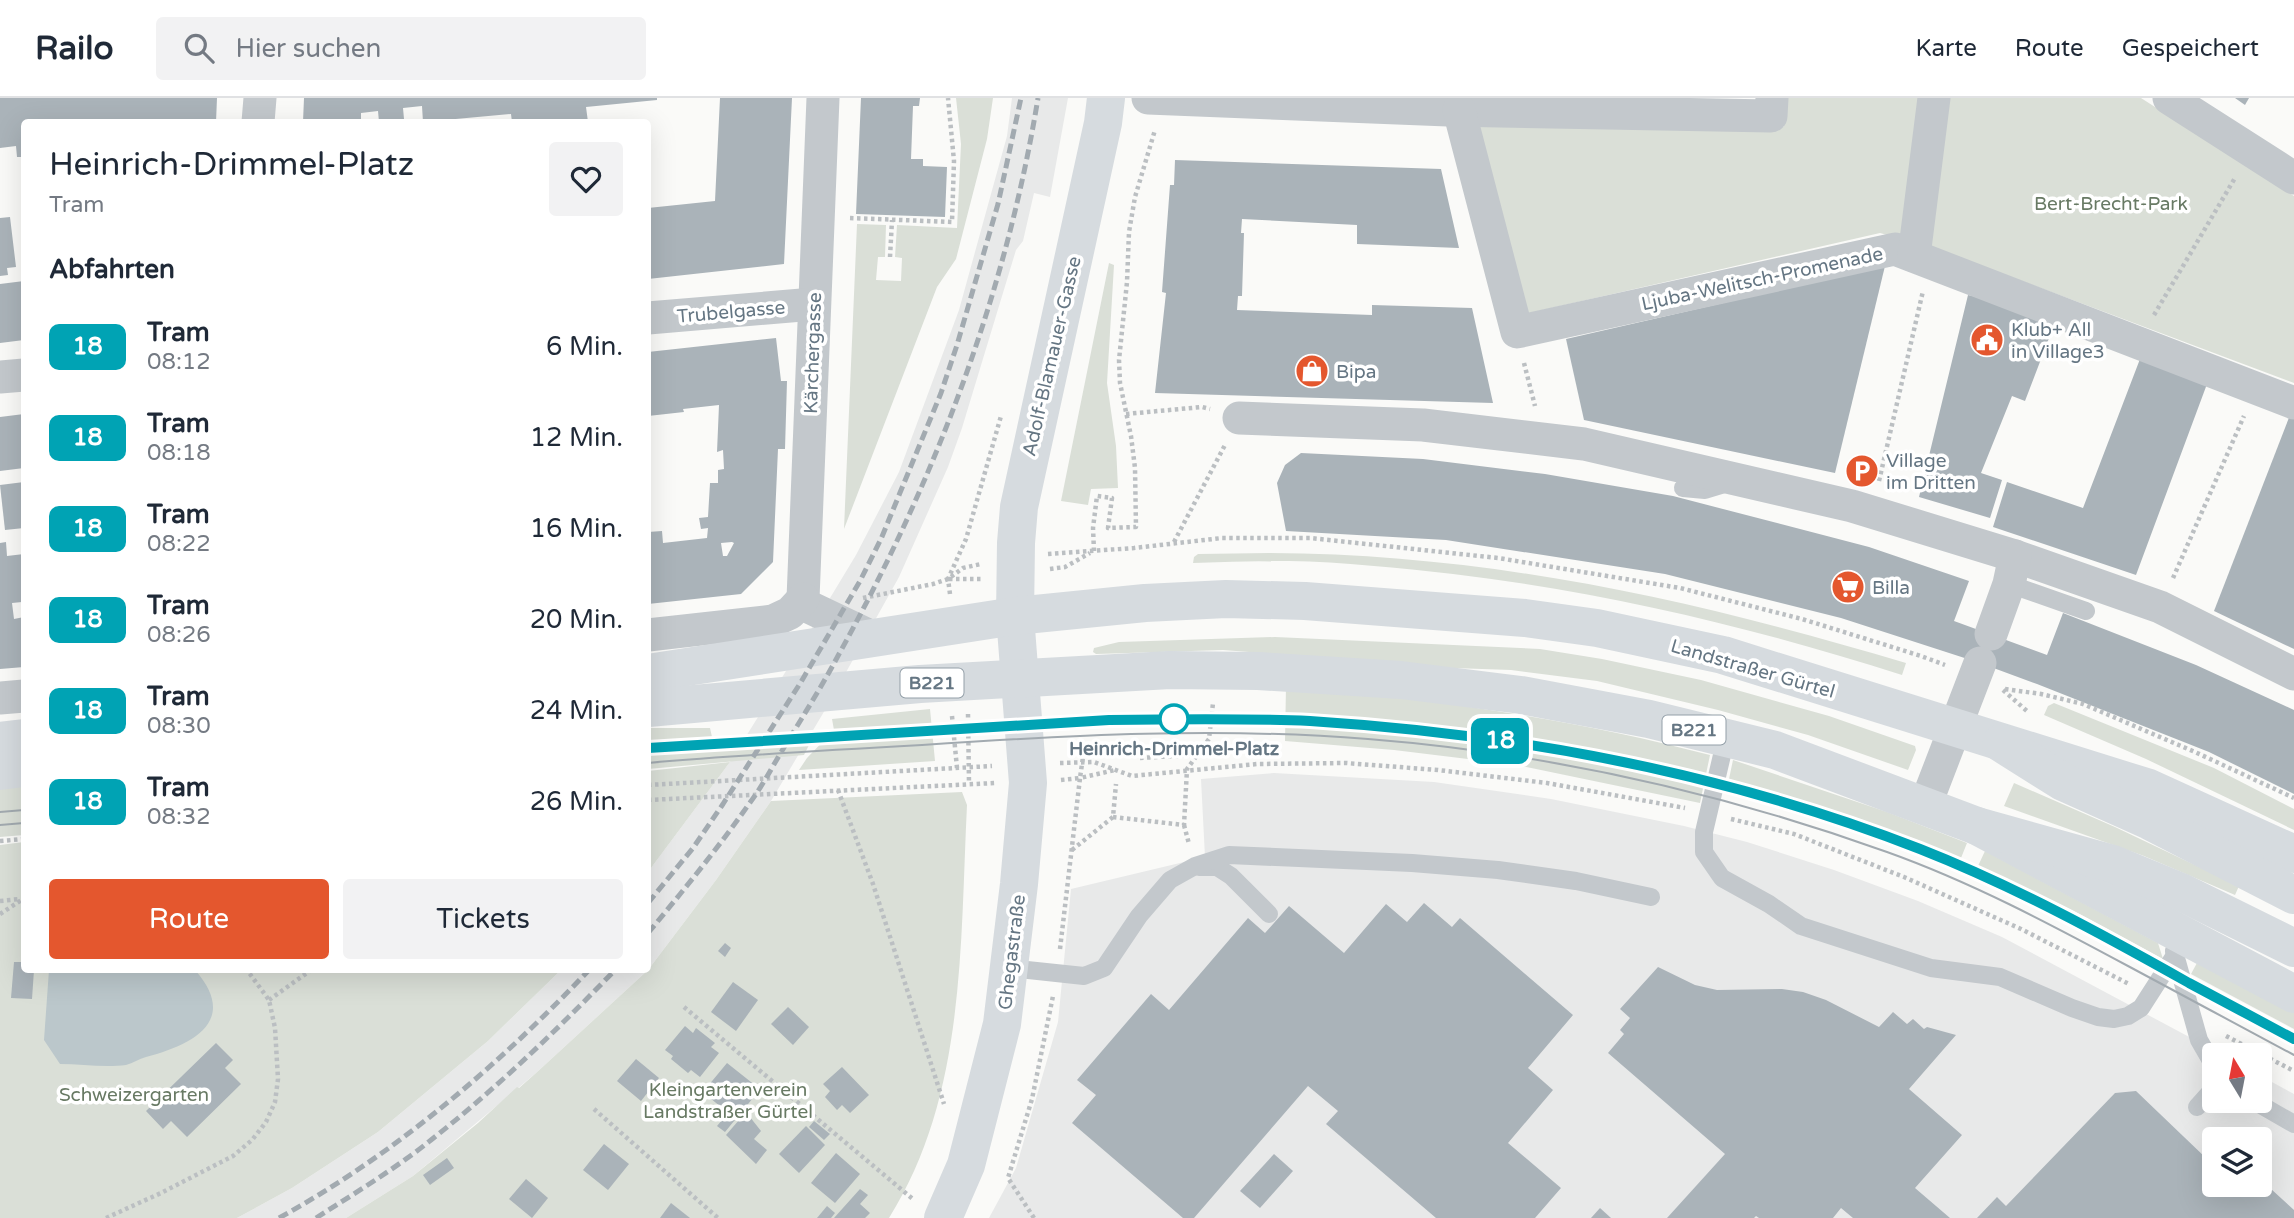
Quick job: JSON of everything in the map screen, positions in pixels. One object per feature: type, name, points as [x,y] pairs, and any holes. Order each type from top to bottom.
[{"type":"main road","name":"Adolf-Blamauer-Gasse","points":[[1015,616],[1019,507],[1103,123],[1106,98]]},
{"type":"main road","name":"Landstraßer Gürtel","points":[[1015,616],[1145,603],[1226,599],[1305,601],[1525,618],[1585,626],[1723,655],[2149,789],[2294,854]]},
{"type":"main road","points":[[651,673],[1015,616],[1020,677]]},
{"type":"main road","name":"B221","points":[[651,708],[1020,677],[1170,670],[1258,671],[1401,680],[1521,695],[1649,719],[1775,750],[1926,806],[1977,826],[2168,938],[2294,994]]},
{"type":"main road","name":"Ghegastraße","points":[[931,1211],[968,1154],[1002,1024],[1028,773],[1020,677]]},
{"type":"main road","points":[[0,741],[21,738]]},
{"type":"main road","points":[[2001,743],[2063,782],[2150,821],[2294,895]]},
{"type":"main road","points":[[0,771],[21,768]]},
{"type":"main road","points":[[1977,826],[2113,864],[2181,892],[2294,947]]},
{"type":"street","points":[[258,119],[260,98]]},
{"type":"street","name":"Kärchergasse","points":[[806,603],[823,98]]},
{"type":"street","points":[[1148,98],[1459,110],[1771,117],[1772,98]]},
{"type":"street","points":[[1922,259],[1934,98]]},
{"type":"street","points":[[2169,98],[2294,178]]},
{"type":"street","name":"Ljuba-Welitsch-Promenade","points":[[1459,110],[1517,332],[1895,248],[2294,403]]},
{"type":"street","name":"Trubelgasse","points":[[651,318],[814,303]]},
{"type":"street","points":[[0,377],[21,375]]},
{"type":"street","points":[[1239,418],[1423,425],[1584,444],[1872,512],[2012,570],[2160,607],[2294,674]]},
{"type":"street","points":[[1926,806],[2012,570]]},
{"type":"street","points":[[651,635],[773,621],[806,603],[874,638]]},
{"type":"street","points":[[0,698],[21,696]]},
{"type":"lane","points":[[1683,488],[1705,490],[1739,480]]},
{"type":"lane","points":[[2012,570],[2086,611]]},
{"type":"lane","points":[[1726,738],[1704,832],[1704,852],[1722,878],[1769,904],[1801,926],[1931,968],[2000,977],[2072,1008],[2098,1017],[2115,1019],[2128,1016],[2141,1008],[2168,938]]},
{"type":"lane","points":[[1009,968],[1084,976],[1104,968],[1139,916],[1170,880],[1195,866],[1229,855],[1412,863],[1524,874],[1576,881],[1651,897]]},
{"type":"lane","points":[[1195,866],[1217,867],[1231,876],[1269,914]]},
{"type":"lane","points":[[2168,938],[2202,1045]]},
{"type":"lane","points":[[2197,1107],[2202,1101]]},
{"type":"lane","points":[[2272,1111],[2294,1124]]},
{"type":"path","points":[[818,217],[951,222],[954,161],[948,98]]},
{"type":"path","points":[[1163,99],[1135,197],[1129,232],[1119,360],[1120,383],[1135,468],[1136,527],[1108,528],[1112,498],[1097,496],[1093,528],[1094,551],[1222,538],[1310,538],[1498,558],[1680,588],[1802,619],[1921,656],[1982,658],[2002,689],[2041,694],[2083,704],[2294,798]]},
{"type":"path","points":[[2137,342],[2251,151]]},
{"type":"path","points":[[890,257],[892,220]]},
{"type":"path","points":[[1872,512],[1922,259]]},
{"type":"path","points":[[1523,358],[1535,408]]},
{"type":"path","points":[[2160,607],[2256,388]]},
{"type":"path","points":[[1126,414],[1202,407]]},
{"type":"path","points":[[1174,543],[1239,418]]},
{"type":"path","points":[[904,591],[947,579],[969,580]]},
{"type":"path","points":[[967,707],[969,783]]},
{"type":"path","points":[[1071,850],[1114,817],[1184,825],[1187,769],[1209,739],[1212,713]]},
{"type":"path","points":[[1034,1218],[1008,1178],[1032,1099],[1057,975],[1085,743]]},
{"type":"path","points":[[1140,758],[1195,755]]},
{"type":"path","points":[[651,785],[969,767],[1028,773],[1080,778],[1116,769],[1094,762],[1082,762],[1028,773],[969,783],[651,800]]},
{"type":"path","points":[[1114,817],[1116,784]]},
{"type":"path","points":[[838,790],[873,884],[948,1114]]},
{"type":"path","points":[[0,841],[21,839]]},
{"type":"path","points":[[0,901],[21,899]]},
{"type":"path","points":[[0,914],[21,901]]},
{"type":"path","points":[[106,1218],[233,1156],[252,1140],[266,1122],[275,1102],[278,1079],[275,1028],[269,1000],[249,973]]},
{"type":"path","points":[[269,1000],[306,973]]},
{"type":"path","points":[[684,1007],[931,1211]]},
{"type":"path","points":[[594,1110],[718,1218]]},
{"type":"shaded area","points":[[1012,98],[1068,98],[1050,197],[1034,193],[1023,241],[1016,250],[962,428],[948,467],[899,577],[771,801],[651,966],[651,868],[730,762],[856,555],[899,472],[959,310],[1007,136]]},
{"type":"shaded area","points":[[1274,773],[1434,782],[1551,799],[1684,826],[1747,842],[1834,870],[1918,901],[2002,937],[2202,1044],[2202,1113],[2272,1113],[2272,1082],[2294,1094],[2294,1218],[989,1218],[1016,1168],[1058,1022],[1071,889],[1205,857],[1201,779]]},
{"type":"shaded area","points":[[49,973],[197,973],[208,988],[213,1003],[211,1017],[205,1028],[194,1038],[126,1065],[60,1064],[44,1040]]},
{"type":"shaded area","points":[[558,973],[645,973],[536,1073],[413,1176],[346,1218],[237,1218],[292,1188],[378,1132],[488,1041]]},
{"type":"green space","points":[[956,98],[993,98],[987,139],[956,259],[937,287],[844,529],[857,224],[886,225],[885,257],[878,257],[876,280],[901,281],[902,258],[895,257],[897,225],[957,228],[961,144]]},
{"type":"green space","name":"Bert-Brecht-Park","points":[[1786,98],[2141,98],[2294,196],[2294,383],[1931,247],[1880,233],[1525,314],[1476,125],[1784,127]]},
{"type":"green space","points":[[1109,263],[1114,265],[1107,383],[1116,446],[1118,488],[1091,489],[1088,505],[1061,501]]},
{"type":"green space","points":[[1198,554],[1351,555],[1433,562],[1592,585],[1749,619],[1906,663],[1902,675],[1736,627],[1624,601],[1453,574],[1289,561],[1193,563]]},
{"type":"green space","points":[[1275,637],[1540,649],[1602,659],[1701,680],[1829,716],[1915,746],[1916,750],[1908,770],[1808,735],[1718,710],[1597,681],[1511,670],[1223,650],[1093,652],[1094,648],[1119,642]]},
{"type":"green space","points":[[1286,686],[1394,697],[1553,720],[1710,755],[1700,803],[1517,765],[1394,750],[1285,741]]},
{"type":"green space","points":[[2054,703],[2214,768],[2294,809],[2294,830],[2146,759],[2044,715],[2048,706]]},
{"type":"green space","points":[[930,709],[935,761],[799,770],[834,730],[832,719]]},
{"type":"green space","points":[[651,728],[710,728],[712,737],[816,731],[804,755],[651,769]]},
{"type":"green space","points":[[1733,760],[1887,812],[1967,843],[1961,858],[1863,820],[1729,779]]},
{"type":"green space","points":[[730,762],[651,868],[651,771]]},
{"type":"green space","points":[[2014,783],[2239,886],[2235,895],[2144,856],[2004,806]]},
{"type":"green space","points":[[21,784],[21,835],[0,837],[0,787]]},
{"type":"green space","name":"Kleingartenverein Landstraßer Gürtel","points":[[962,792],[967,805],[960,965],[946,1070],[933,1122],[914,1171],[889,1218],[346,1218],[413,1176],[519,1088],[645,973],[651,973],[651,966],[771,801]]},
{"type":"green space","name":"Schweizergarten","points":[[21,842],[21,973],[558,973],[488,1041],[378,1132],[292,1188],[237,1218],[0,1218],[0,845]]},
{"type":"green space","points":[[1985,851],[2158,943],[2163,959],[2070,909],[1978,866]]},
{"type":"green space","points":[[2198,961],[2294,1012],[2294,1029],[2191,974]]},
{"type":"building","points":[[0,98],[217,98],[216,119],[21,119],[21,157],[17,157],[16,146],[0,148]]},
{"type":"building","points":[[304,98],[657,98],[586,107],[588,119],[512,119],[511,114],[423,119],[422,106],[403,108],[404,119],[379,119],[378,111],[361,113],[361,119],[303,119]]},
{"type":"building","points":[[720,98],[792,98],[784,264],[651,279],[651,208],[715,201]]},
{"type":"building","points":[[861,98],[920,98],[919,106],[913,106],[911,159],[923,159],[923,166],[947,167],[945,217],[856,214]]},
{"type":"building","points":[[2235,98],[2249,98],[2245,105]]},
{"type":"building","points":[[1175,160],[1441,169],[1459,248],[1357,244],[1357,225],[1242,219],[1242,296],[1238,296],[1237,310],[1372,315],[1372,305],[1472,308],[1493,403],[1155,393],[1166,293],[1162,292],[1170,185],[1174,185]]},
{"type":"building","points":[[10,217],[16,267],[7,268],[8,275],[0,276],[0,218]]},
{"type":"building","points":[[1885,266],[1835,473],[1584,420],[1566,339]]},
{"type":"building","points":[[21,281],[21,340],[0,343],[0,284]]},
{"type":"building","points":[[1968,295],[2003,303],[2054,325],[2025,401],[2012,396],[1981,473],[2002,480],[1990,518],[1919,497]]},
{"type":"building","points":[[776,338],[781,381],[787,381],[785,449],[778,449],[773,562],[741,594],[651,604],[651,532],[662,531],[663,543],[707,538],[708,528],[701,529],[699,518],[708,517],[710,483],[718,483],[718,470],[724,469],[723,450],[717,452],[719,405],[683,409],[684,412],[651,416],[651,352]],"holes":[[[732,542],[734,543],[727,556],[723,556],[721,543]]]},
{"type":"building","points":[[2140,359],[2207,384],[2136,575],[1993,527],[2007,482],[2083,508]]},
{"type":"building","points":[[21,414],[21,468],[0,471],[0,417]]},
{"type":"building","points":[[2290,415],[2294,417],[2294,649],[2214,611]]},
{"type":"building","points":[[1301,453],[1423,459],[1545,474],[1673,496],[1869,547],[1969,581],[1954,621],[2047,655],[2063,613],[2196,665],[2294,710],[2294,794],[2209,752],[2037,684],[1841,618],[1665,574],[1446,540],[1286,531],[1277,483],[1285,465]]},
{"type":"building","points":[[21,482],[21,528],[5,530],[0,485]]},
{"type":"building","points":[[6,542],[7,556],[21,554],[21,602],[12,603],[14,619],[21,618],[21,667],[0,669],[0,543]]},
{"type":"building","points":[[1424,903],[1452,927],[1460,918],[1573,1015],[1528,1068],[1553,1090],[1508,1143],[1561,1188],[1535,1218],[1436,1218],[1326,1124],[1338,1111],[1308,1086],[1194,1218],[1183,1218],[1072,1123],[1096,1095],[1077,1080],[1151,994],[1169,1010],[1248,918],[1265,933],[1289,906],[1344,953],[1386,904],[1407,922]]},
{"type":"building","points":[[725,943],[731,948],[725,957],[718,951]]},
{"type":"building","points":[[14,962],[21,962],[21,973],[34,973],[32,999],[11,998]]},
{"type":"building","points":[[1658,967],[1695,985],[1717,990],[1782,989],[1803,992],[1826,1000],[1879,1027],[1893,1012],[1907,1024],[1913,1019],[1924,1029],[1927,1027],[1956,1035],[1909,1089],[1962,1135],[1915,1188],[1950,1218],[1853,1218],[1841,1208],[1833,1218],[1667,1218],[1725,1154],[1608,1053],[1624,1034],[1620,1030],[1630,1018],[1620,1009]]},
{"type":"building","points":[[733,982],[758,1000],[736,1031],[711,1012]]},
{"type":"building","points":[[788,1007],[809,1027],[793,1045],[771,1024]]},
{"type":"building","points":[[685,1026],[693,1033],[696,1028],[715,1043],[711,1047],[719,1053],[700,1077],[691,1070],[688,1073],[671,1059],[673,1056],[665,1050]]},
{"type":"building","points":[[216,1043],[233,1060],[225,1068],[241,1084],[187,1137],[171,1121],[163,1129],[146,1111]]},
{"type":"building","points":[[636,1059],[659,1078],[641,1101],[617,1081]]},
{"type":"building","points":[[727,1063],[756,1086],[748,1094],[753,1098],[725,1132],[717,1126],[728,1113],[703,1092]]},
{"type":"building","points":[[842,1067],[869,1095],[850,1113],[842,1105],[837,1110],[825,1097],[830,1091],[823,1084]]},
{"type":"building","points":[[2136,1091],[2202,1154],[2202,1197],[2272,1197],[2272,1190],[2294,1210],[2294,1218],[1977,1218],[1997,1197],[2006,1206],[2115,1093]]},
{"type":"building","points":[[746,1112],[761,1131],[754,1139],[767,1150],[756,1164],[726,1135]]},
{"type":"building","points":[[814,1121],[830,1134],[824,1140],[809,1127]]},
{"type":"building","points":[[806,1126],[825,1145],[799,1173],[779,1154]]},
{"type":"building","points":[[604,1144],[629,1164],[608,1190],[583,1170]]},
{"type":"building","points":[[836,1153],[860,1174],[835,1203],[811,1183]]},
{"type":"building","points":[[1274,1154],[1293,1171],[1260,1208],[1240,1191]]},
{"type":"building","points":[[447,1158],[454,1168],[430,1185],[423,1175]]},
{"type":"building","points":[[526,1179],[548,1198],[532,1218],[509,1199]]},
{"type":"building","points":[[860,1189],[868,1195],[860,1204],[870,1213],[865,1218],[834,1218]]},
{"type":"building","points":[[671,1203],[690,1218],[660,1218]]},
{"type":"building","points":[[827,1206],[835,1213],[831,1218],[817,1218]]},
{"type":"building","points":[[1600,1208],[1611,1218],[1591,1218]]},
{"type":"tram line","name":"18","points":[[651,748],[1109,720],[1255,719],[1425,731],[1547,749],[1650,768],[1728,787],[1807,810],[1921,849],[2040,902],[2294,1039]]},
{"type":"tram line","points":[[651,748],[1109,720],[1213,720],[1419,732],[1521,745],[1623,763],[1723,786],[1822,814],[1920,849],[2054,910],[2294,1039]]},
{"type":"tram line","points":[[651,763],[1033,738],[1257,733],[1434,745],[1566,765],[1631,778],[1760,811],[1824,830],[1918,864],[2040,919],[2294,1055]]},
{"type":"tram line","points":[[0,812],[21,810]]},
{"type":"tram line","points":[[0,825],[21,823]]},
{"type":"railway","points":[[651,899],[693,848],[801,682],[860,581],[881,539],[941,393],[957,345],[998,204],[1021,98]]},
{"type":"railway","points":[[651,929],[713,853],[761,786],[832,667],[906,521],[936,453],[986,314],[1007,243],[1038,98]]},
{"type":"railway","points":[[279,1218],[364,1166],[443,1106],[482,1074],[586,973]]},
{"type":"railway","points":[[316,1218],[431,1140],[526,1058],[612,973]]},
{"type":"place","name":"Klub+ All in Village3","points":[[1987,340]]},
{"type":"place","name":"Bipa","points":[[1312,371]]},
{"type":"place","name":"Village im Dritten","points":[[1862,471]]},
{"type":"place","name":"Billa","points":[[1848,587]]},
{"type":"place","name":"Heinrich-Drimmel-Platz","points":[[1174,719]]}]
